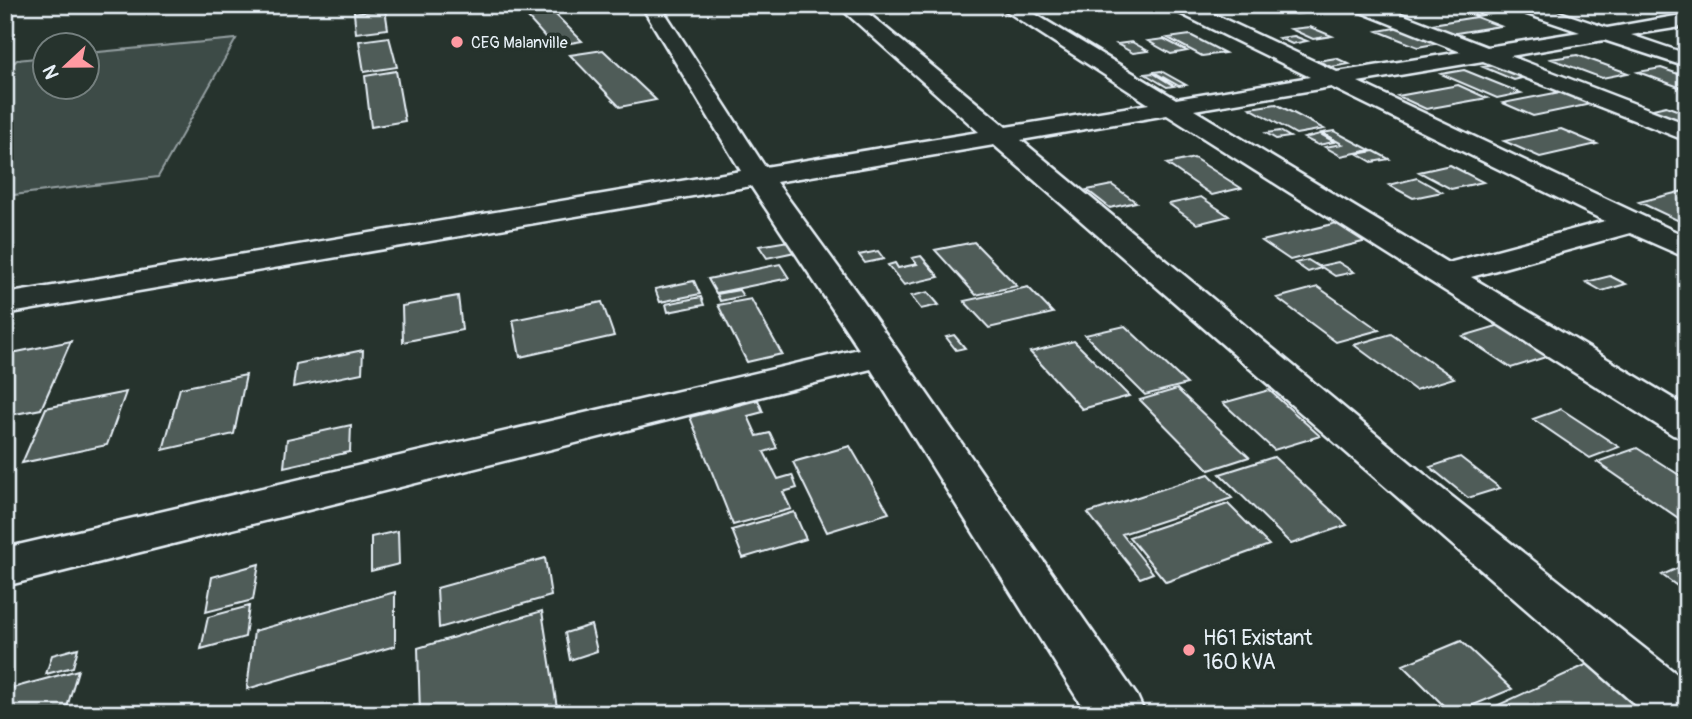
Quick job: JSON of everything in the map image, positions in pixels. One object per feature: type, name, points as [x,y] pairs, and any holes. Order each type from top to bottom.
[{"type":"street","points":[[650,5],[758,177],[881,355],[1104,710]]},
{"type":"street","points":[[846,5],[1421,495],[1686,714]]},
{"type":"street","points":[[1006,5],[1687,425]]},
{"type":"street","points":[[1178,5],[1687,249]]},
{"type":"street","points":[[1360,5],[1687,133]]},
{"type":"street","points":[[1519,5],[1687,61]]},
{"type":"street","points":[[5,304],[1687,20]]},
{"type":"street","points":[[1444,274],[1632,223]]},
{"type":"street","points":[[5,567],[881,355]]},
{"type":"shaded area","points":[[236,39],[158,177],[5,196],[5,71],[17,60],[32,58],[32,102],[102,102],[102,52]]},
{"type":"building","points":[[354,5],[384,5],[385,9],[354,13]]},
{"type":"building","points":[[1105,5],[1127,5],[1135,9],[1117,12]]},
{"type":"building","points":[[1275,5],[1311,5],[1324,11],[1296,14]]},
{"type":"building","points":[[1476,7],[1495,13],[1477,16],[1459,10]]},
{"type":"building","points":[[385,9],[388,29],[356,33],[354,13]]},
{"type":"building","points":[[554,13],[582,41],[553,46],[527,17]]},
{"type":"building","points":[[1476,17],[1500,26],[1450,34],[1426,25]]},
{"type":"building","points":[[1310,27],[1332,36],[1313,39],[1291,29]]},
{"type":"building","points":[[1400,27],[1440,43],[1418,47],[1378,31]]},
{"type":"building","points":[[1190,35],[1225,53],[1202,56],[1168,38]]},
{"type":"building","points":[[1294,36],[1307,41],[1292,44],[1279,38]]},
{"type":"building","points":[[389,37],[397,67],[364,72],[359,41]]},
{"type":"building","points":[[1164,39],[1187,51],[1171,54],[1148,41]]},
{"type":"building","points":[[1132,42],[1148,51],[1133,53],[1117,44]]},
{"type":"building","points":[[603,50],[656,100],[620,107],[570,55]]},
{"type":"building","points":[[1577,55],[1628,73],[1602,78],[1551,59]]},
{"type":"building","points":[[1336,58],[1349,64],[1331,67],[1318,61]]},
{"type":"building","points":[[1495,65],[1526,77],[1514,80],[1483,67]]},
{"type":"building","points":[[1661,68],[1687,77],[1687,90],[1638,72]]},
{"type":"building","points":[[1464,70],[1521,93],[1497,98],[1441,74]]},
{"type":"building","points":[[396,71],[405,121],[371,127],[365,76]]},
{"type":"building","points":[[1161,71],[1186,85],[1179,86],[1154,72]]},
{"type":"building","points":[[1153,73],[1174,86],[1167,87],[1145,74]]},
{"type":"building","points":[[1458,85],[1487,98],[1426,109],[1398,96]]},
{"type":"building","points":[[1560,92],[1591,104],[1533,116],[1503,103]]},
{"type":"building","points":[[1276,104],[1324,129],[1296,134],[1250,108]]},
{"type":"building","points":[[1666,106],[1687,114],[1687,123],[1681,125],[1644,111]]},
{"type":"building","points":[[1561,129],[1597,144],[1540,157],[1504,141]]},
{"type":"building","points":[[1280,131],[1290,137],[1276,139],[1266,133]]},
{"type":"building","points":[[1334,131],[1370,150],[1341,156],[1325,147],[1342,144],[1322,133]]},
{"type":"building","points":[[1320,134],[1334,142],[1318,145],[1304,138]]},
{"type":"building","points":[[1374,151],[1389,159],[1372,162],[1358,154]]},
{"type":"building","points":[[1194,158],[1241,188],[1212,195],[1167,164]]},
{"type":"building","points":[[1450,165],[1483,182],[1451,189],[1419,172]]},
{"type":"building","points":[[1417,178],[1442,192],[1413,198],[1389,185]]},
{"type":"building","points":[[1112,185],[1136,202],[1110,208],[1087,190]]},
{"type":"building","points":[[1687,190],[1687,217],[1677,220],[1639,202]]},
{"type":"building","points":[[1201,197],[1229,216],[1197,224],[1169,204]]},
{"type":"building","points":[[1349,220],[1379,238],[1290,260],[1262,241]]},
{"type":"building","points":[[788,241],[795,252],[767,258],[759,246]]},
{"type":"building","points":[[974,242],[1017,286],[976,295],[935,250]]},
{"type":"building","points":[[878,251],[884,259],[865,263],[859,255]]},
{"type":"building","points":[[921,256],[939,277],[904,285],[888,265],[895,263],[898,268],[917,264],[912,258]]},
{"type":"building","points":[[1308,260],[1321,268],[1308,272],[1295,263]]},
{"type":"building","points":[[1338,262],[1354,272],[1335,276],[1320,266]]},
{"type":"building","points":[[780,264],[789,278],[716,293],[708,279]]},
{"type":"building","points":[[1610,276],[1626,284],[1602,291],[1586,282]]},
{"type":"building","points":[[694,281],[700,294],[660,302],[655,289]]},
{"type":"building","points":[[1028,287],[1053,313],[989,328],[964,301]]},
{"type":"building","points":[[1318,287],[1379,330],[1336,342],[1277,298]]},
{"type":"building","points":[[739,290],[743,296],[720,301],[717,294]]},
{"type":"building","points":[[928,292],[939,305],[921,309],[911,296]]},
{"type":"building","points":[[458,296],[462,330],[403,342],[402,306]]},
{"type":"building","points":[[701,297],[704,305],[668,312],[666,304]]},
{"type":"building","points":[[751,299],[782,354],[747,362],[718,305]]},
{"type":"building","points":[[602,302],[614,336],[520,357],[513,320]]},
{"type":"building","points":[[1500,325],[1549,356],[1511,368],[1463,336]]},
{"type":"building","points":[[1125,326],[1187,384],[1145,395],[1085,335]]},
{"type":"building","points":[[1391,334],[1454,378],[1415,390],[1354,345]]},
{"type":"building","points":[[954,335],[965,348],[956,350],[946,337]]},
{"type":"building","points":[[71,341],[41,409],[5,416],[5,365],[12,353]]},
{"type":"building","points":[[1074,341],[1129,396],[1082,409],[1030,352]]},
{"type":"building","points":[[363,350],[362,373],[293,387],[296,364]]},
{"type":"building","points":[[246,375],[234,434],[163,450],[180,388]]},
{"type":"building","points":[[1177,389],[1249,457],[1209,470],[1140,400]]},
{"type":"building","points":[[1269,390],[1320,436],[1274,450],[1223,403]]},
{"type":"building","points":[[126,392],[107,445],[22,463],[46,408]]},
{"type":"building","points":[[758,400],[763,412],[748,416],[757,436],[770,433],[777,448],[764,452],[778,479],[792,475],[797,488],[783,492],[791,509],[733,525],[690,417]]},
{"type":"building","points":[[1561,409],[1619,447],[1590,458],[1533,419]]},
{"type":"building","points":[[351,425],[350,452],[284,467],[287,439]]},
{"type":"building","points":[[850,446],[889,513],[827,532],[793,462]]},
{"type":"building","points":[[1637,448],[1687,480],[1687,524],[1597,462]]},
{"type":"building","points":[[1274,457],[1347,525],[1291,544],[1220,474]]},
{"type":"building","points":[[1460,457],[1500,488],[1468,498],[1430,467]]},
{"type":"building","points":[[1209,474],[1232,498],[1122,534],[1153,573],[1140,578],[1088,513]]},
{"type":"building","points":[[1228,504],[1269,545],[1166,582],[1129,537]]},
{"type":"building","points":[[794,512],[806,539],[743,558],[732,530]]},
{"type":"building","points":[[398,531],[399,564],[371,571],[371,537]]},
{"type":"building","points":[[545,558],[551,596],[439,628],[437,588]]},
{"type":"building","points":[[259,564],[253,600],[206,612],[212,577]]},
{"type":"building","points":[[1687,564],[1687,593],[1662,575]]},
{"type":"building","points":[[395,592],[395,646],[247,689],[254,631]]},
{"type":"building","points":[[249,606],[245,637],[201,649],[208,617]]},
{"type":"building","points":[[542,611],[558,714],[420,714],[418,648]]},
{"type":"building","points":[[591,625],[597,651],[570,660],[565,633]]},
{"type":"building","points":[[1461,641],[1512,689],[1452,714],[1403,665]]},
{"type":"building","points":[[78,648],[73,667],[46,674],[52,655]]},
{"type":"building","points":[[1590,663],[1650,714],[1479,714]]},
{"type":"building","points":[[78,670],[65,714],[5,714],[5,690]]},
{"type":"building","points":[[121,705],[118,714],[92,714]]},
{"type":"place","name":"CEG Malanville","points":[[457,42]]},
{"type":"place","name":"H61 Existant 160 kVA","points":[[1189,650]]}]
